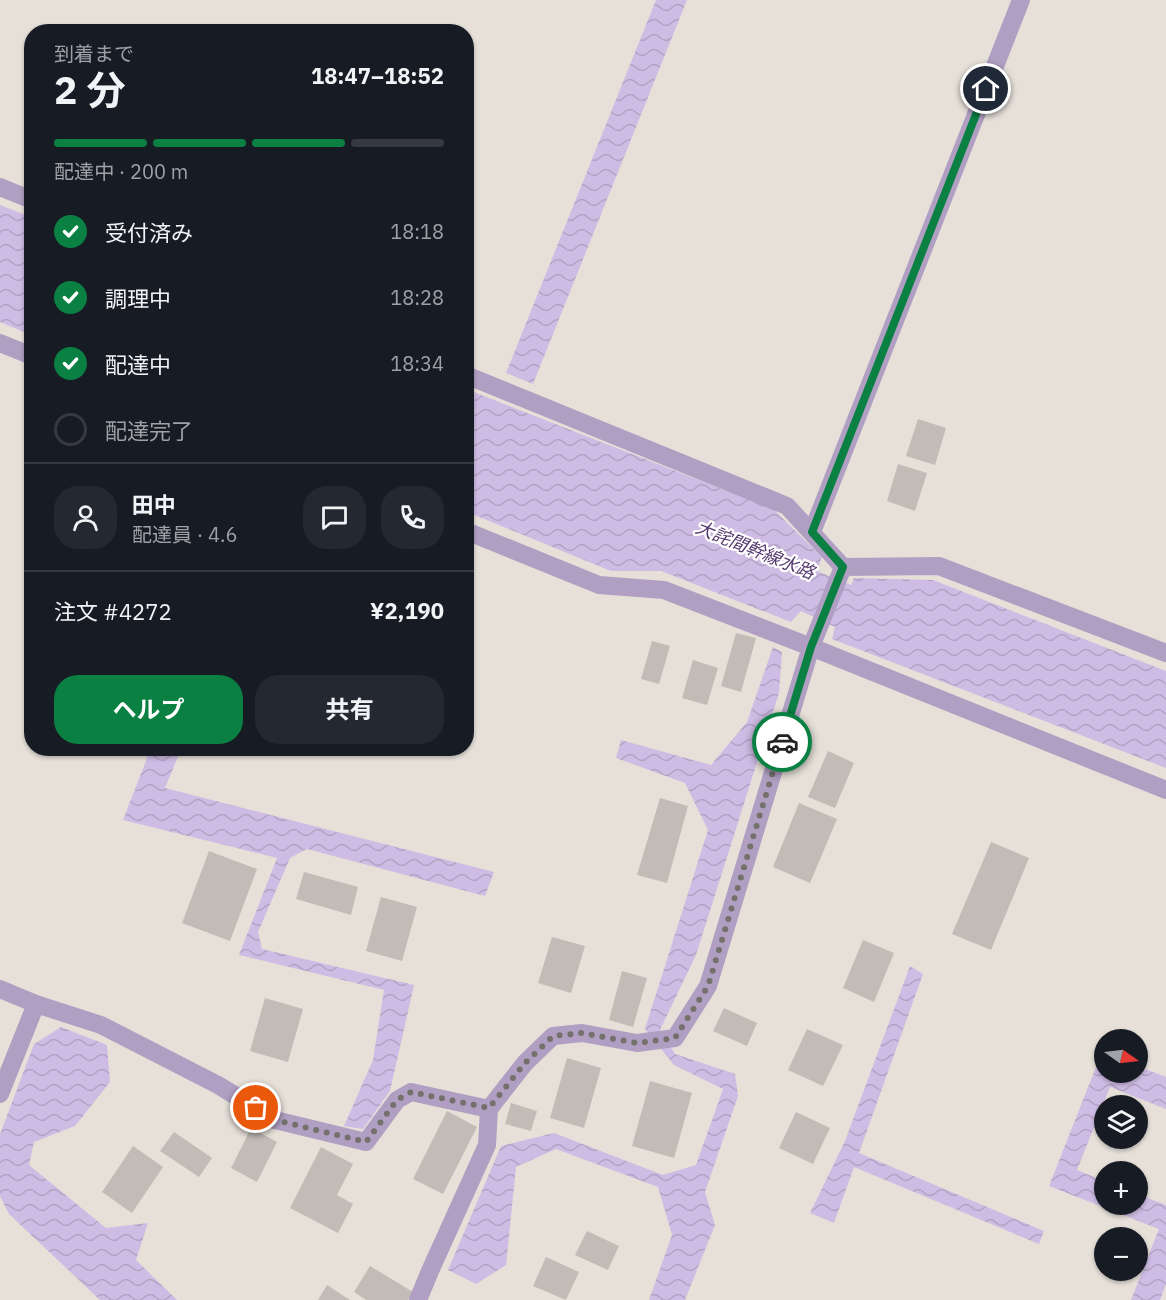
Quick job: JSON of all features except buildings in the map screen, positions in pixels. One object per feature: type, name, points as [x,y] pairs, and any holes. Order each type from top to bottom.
[{"type":"street","points":[[812,532],[1021,0]]},
{"type":"street","points":[[0,187],[24,197]]},
{"type":"street","points":[[0,343],[24,353]]},
{"type":"street","points":[[474,378],[787,506],[843,567],[939,566],[1166,653]]},
{"type":"street","points":[[474,534],[598,585],[664,590],[1166,790]]},
{"type":"street","points":[[418,1300],[487,1145],[489,1108],[525,1063],[553,1036],[582,1033],[637,1043],[675,1038],[708,986],[811,647],[843,567]]},
{"type":"street","points":[[0,989],[36,1004],[101,1025],[218,1085],[275,1120],[366,1142],[397,1100],[411,1092],[489,1108]]},
{"type":"street","points":[[0,1094],[36,1004]]},
{"type":"water","points":[[656,0],[687,0],[533,384],[506,373]]},
{"type":"water","points":[[0,205],[24,214],[24,332],[0,322]]},
{"type":"water","name":"大詫間幹線水路","points":[[474,392],[773,509],[822,557],[817,571],[851,585],[854,578],[933,580],[1166,671],[1166,768],[832,639],[835,627],[801,611],[791,622],[661,571],[611,571],[474,515]]},
{"type":"water","points":[[773,647],[782,652],[779,693],[696,955],[660,1030],[675,1054],[735,1074],[738,1096],[705,1192],[715,1225],[685,1300],[649,1300],[672,1235],[658,1187],[556,1149],[516,1167],[506,1265],[476,1284],[448,1270],[501,1146],[554,1133],[663,1175],[696,1165],[723,1089],[674,1065],[645,1029],[708,830],[685,783],[616,758],[621,740],[711,765],[747,722]]},
{"type":"water","points":[[148,756],[178,756],[165,788],[494,872],[485,896],[307,849],[290,858],[258,932],[262,949],[414,985],[390,1091],[363,1129],[344,1126],[373,1060],[384,990],[239,955],[277,858],[123,820]]},
{"type":"water","points":[[910,966],[923,974],[859,1153],[1044,1231],[1039,1244],[854,1167],[834,1223],[810,1213],[845,1141]]},
{"type":"water","points":[[61,1027],[107,1045],[110,1082],[75,1126],[34,1142],[29,1165],[106,1228],[148,1223],[136,1260],[177,1300],[100,1300],[9,1214],[0,1196],[0,1134],[34,1044]]},
{"type":"water","points":[[1148,1070],[1166,1077],[1166,1109],[1148,1102],[1148,1095],[1130,1095],[1110,1087],[1107,1095],[1094,1095],[1094,1127],[1077,1170],[1094,1177],[1094,1204],[1049,1186],[1094,1072],[1094,1083],[1148,1083]]},
{"type":"water","points":[[1148,1198],[1166,1205],[1166,1284],[1160,1300],[1131,1300],[1138,1281],[1148,1281],[1148,1257],[1159,1229],[1123,1215],[1148,1215]]},
{"type":"way so far","points":[[256,1108],[275,1120],[366,1142],[397,1100],[411,1092],[489,1108],[525,1063],[553,1036],[582,1033],[637,1043],[675,1038],[708,986],[782,742]]},
{"type":"route","points":[[782,742],[811,647],[843,567],[812,532],[986,89]]}]
